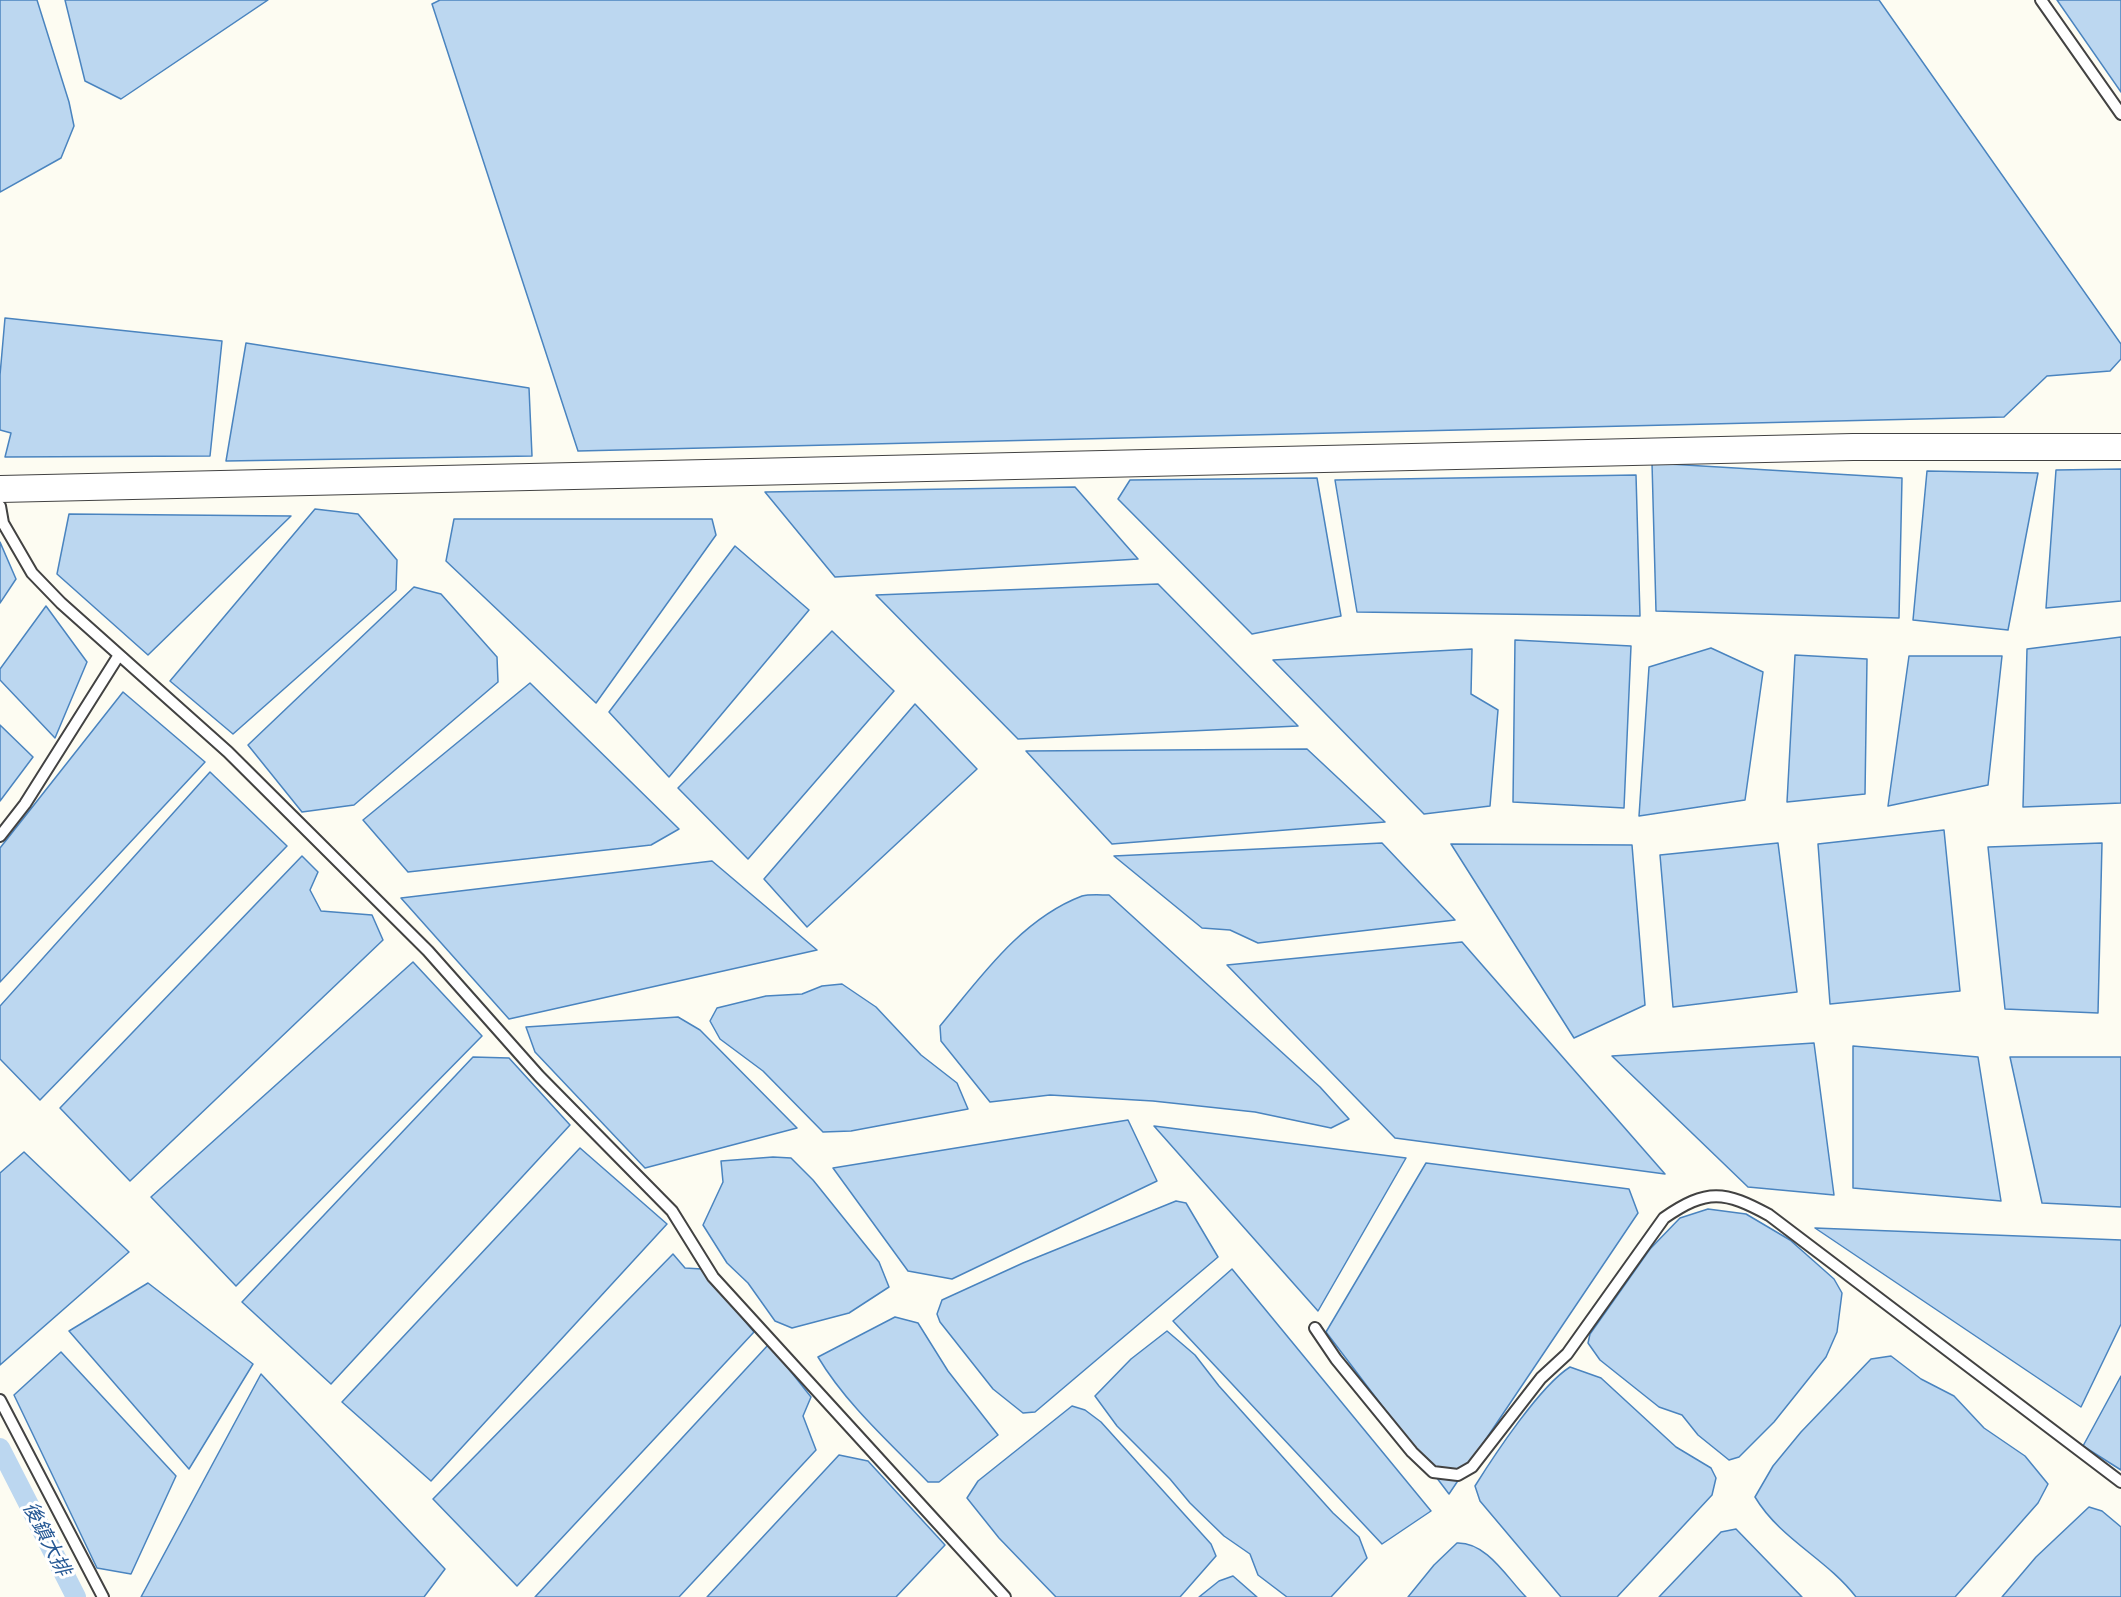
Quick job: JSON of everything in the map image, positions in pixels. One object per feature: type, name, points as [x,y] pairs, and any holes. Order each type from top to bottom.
[{"type":"street","points":[[0,489],[1841,448],[2121,447]]},
{"type":"lane","points":[[2041,0],[2121,114]]},
{"type":"lane","points":[[0,506],[3,523],[32,573],[61,603],[228,752],[428,951],[539,1076],[672,1211],[713,1277],[1005,1597]]},
{"type":"lane","points":[[0,836],[25,804],[119,655]]},
{"type":"lane","points":[[1315,1328],[1336,1359],[1412,1452],[1433,1472],[1458,1475],[1472,1467],[1541,1378],[1567,1354],[1664,1218],[1683,1205],[1709,1195],[1739,1199],[1769,1215],[2121,1482]]},
{"type":"lane","points":[[0,1400],[102,1597]]},
{"type":"water","points":[[0,0],[37,0],[69,102],[74,126],[61,158],[0,192]]},
{"type":"water","points":[[65,0],[268,0],[121,99],[85,81]]},
{"type":"water","points":[[440,0],[1879,0],[2121,344],[2121,359],[2110,371],[2047,376],[2004,417],[578,451],[432,4]]},
{"type":"water","points":[[2057,0],[2121,0],[2121,92]]},
{"type":"water","points":[[5,318],[222,341],[210,456],[5,457],[11,433],[0,430],[0,375]]},
{"type":"water","points":[[246,343],[529,388],[532,456],[226,461]]},
{"type":"water","points":[[1652,463],[1902,478],[1899,618],[1656,611]]},
{"type":"water","points":[[2121,469],[2121,601],[2046,608],[2056,470]]},
{"type":"water","points":[[1927,471],[2038,473],[2008,630],[1913,620]]},
{"type":"water","points":[[1636,475],[1640,616],[1357,612],[1335,480]]},
{"type":"water","points":[[1317,478],[1341,616],[1252,634],[1118,499],[1130,480]]},
{"type":"water","points":[[1075,487],[1138,559],[835,577],[765,492]]},
{"type":"water","points":[[315,509],[358,514],[397,560],[396,590],[233,734],[170,681]]},
{"type":"water","points":[[69,514],[291,516],[148,655],[57,574]]},
{"type":"water","points":[[454,519],[712,519],[716,535],[596,703],[446,561]]},
{"type":"water","points":[[0,542],[16,579],[0,603]]},
{"type":"water","points":[[735,546],[809,610],[669,777],[609,712]]},
{"type":"water","points":[[1158,584],[1298,726],[1018,739],[876,595]]},
{"type":"water","points":[[414,587],[441,594],[497,657],[498,682],[354,805],[302,812],[248,745]]},
{"type":"water","points":[[46,606],[87,662],[55,738],[0,680],[0,669]]},
{"type":"water","points":[[832,631],[894,691],[748,859],[678,788]]},
{"type":"water","points":[[2121,637],[2121,803],[2023,807],[2027,649]]},
{"type":"water","points":[[1515,640],[1631,646],[1624,808],[1513,802]]},
{"type":"water","points":[[1711,648],[1763,672],[1745,800],[1639,816],[1649,667]]},
{"type":"water","points":[[1472,649],[1471,694],[1498,710],[1490,806],[1424,814],[1273,660]]},
{"type":"water","points":[[1795,655],[1867,659],[1865,794],[1787,802]]},
{"type":"water","points":[[1909,656],[2002,656],[1988,785],[1888,806]]},
{"type":"water","points":[[530,683],[679,829],[651,845],[408,872],[363,820]]},
{"type":"water","points":[[123,692],[205,762],[0,982],[0,848]]},
{"type":"water","points":[[915,704],[977,769],[807,927],[764,879]]},
{"type":"water","points":[[0,725],[33,757],[0,801]]},
{"type":"water","points":[[1307,749],[1385,822],[1112,844],[1026,751]]},
{"type":"water","points":[[210,772],[287,846],[40,1100],[0,1059],[0,1006]]},
{"type":"water","points":[[1944,830],[1960,991],[1830,1004],[1818,844]]},
{"type":"water","points":[[1382,843],[1455,920],[1258,943],[1230,930],[1202,928],[1114,856]]},
{"type":"water","points":[[1778,843],[1797,992],[1673,1007],[1660,855]]},
{"type":"water","points":[[2102,843],[2098,1013],[2005,1009],[1988,847]]},
{"type":"water","points":[[1451,844],[1632,845],[1645,1005],[1574,1038]]},
{"type":"water","points":[[302,856],[318,872],[310,890],[321,911],[372,915],[383,940],[130,1181],[60,1108]]},
{"type":"water","points":[[712,861],[817,950],[509,1019],[401,898]]},
{"type":"water","points":[[1109,895],[1320,1087],[1349,1119],[1331,1128],[1255,1112],[1153,1101],[1050,1095],[990,1102],[941,1041],[940,1026],[986,970],[1040,919],[1082,896]]},
{"type":"water","points":[[1462,942],[1665,1174],[1395,1138],[1227,965]]},
{"type":"water","points":[[413,962],[482,1036],[236,1286],[151,1197]]},
{"type":"water","points":[[842,984],[876,1007],[921,1055],[957,1083],[968,1109],[851,1131],[823,1132],[763,1071],[720,1039],[710,1021],[717,1008],[766,996],[802,994],[822,986]]},
{"type":"water","points":[[678,1017],[700,1030],[797,1128],[645,1168],[535,1052],[526,1027]]},
{"type":"water","points":[[1814,1043],[1834,1195],[1748,1187],[1612,1056]]},
{"type":"water","points":[[1853,1046],[1978,1057],[2001,1201],[1853,1188]]},
{"type":"water","points":[[473,1057],[509,1058],[570,1125],[331,1384],[242,1302]]},
{"type":"water","points":[[2010,1057],[2121,1057],[2121,1207],[2042,1203]]},
{"type":"water","points":[[1128,1120],[1157,1181],[952,1279],[908,1271],[833,1168]]},
{"type":"water","points":[[1154,1126],[1406,1158],[1318,1311]]},
{"type":"water","points":[[580,1148],[667,1224],[431,1481],[342,1402]]},
{"type":"water","points":[[24,1152],[129,1252],[0,1365],[0,1173]]},
{"type":"water","points":[[791,1158],[813,1180],[879,1262],[889,1287],[849,1313],[792,1328],[775,1321],[748,1283],[727,1263],[703,1225],[723,1182],[721,1161]]},
{"type":"water","points":[[1426,1163],[1629,1189],[1638,1213],[1449,1494],[1326,1332]]},
{"type":"water","points":[[1176,1201],[1186,1203],[1218,1257],[1035,1412],[1023,1413],[993,1389],[940,1322],[937,1314],[942,1300],[1023,1263]]},
{"type":"water","points":[[1708,1209],[1746,1214],[1790,1240],[1834,1279],[1842,1293],[1837,1332],[1826,1357],[1774,1422],[1739,1457],[1729,1460],[1698,1435],[1682,1415],[1659,1407],[1600,1360],[1588,1343],[1590,1334],[1650,1249],[1680,1218]]},
{"type":"water","points":[[1815,1228],[2121,1240],[2121,1324],[2081,1407]]},
{"type":"water","points":[[673,1254],[685,1268],[702,1269],[754,1332],[517,1586],[433,1499]]},
{"type":"water","points":[[1232,1269],[1431,1511],[1382,1544],[1173,1321]]},
{"type":"water","points":[[148,1283],[253,1364],[189,1469],[69,1331]]},
{"type":"water","points":[[895,1317],[918,1323],[948,1371],[998,1435],[939,1482],[928,1482],[884,1438],[855,1407],[818,1357]]},
{"type":"water","points":[[1167,1331],[1195,1355],[1219,1386],[1333,1513],[1359,1537],[1367,1558],[1331,1597],[1287,1597],[1258,1575],[1250,1554],[1224,1536],[1190,1503],[1170,1479],[1117,1426],[1095,1396],[1131,1359]]},
{"type":"water","points":[[769,1344],[811,1397],[803,1416],[816,1450],[679,1597],[535,1597]]},
{"type":"water","points":[[61,1352],[176,1476],[131,1574],[97,1568],[14,1395]]},
{"type":"water","points":[[1891,1356],[1921,1379],[1954,1396],[1984,1428],[2025,1456],[2048,1484],[2038,1503],[1955,1597],[1856,1597],[1832,1571],[1777,1525],[1755,1497],[1773,1466],[1801,1432],[1871,1359]]},
{"type":"water","points":[[1570,1367],[1601,1378],[1676,1447],[1711,1468],[1716,1478],[1712,1495],[1617,1597],[1561,1597],[1480,1501],[1475,1486],[1532,1405],[1558,1376]]},
{"type":"water","points":[[261,1374],[445,1569],[424,1597],[141,1597]]},
{"type":"water","points":[[2121,1376],[2121,1470],[2083,1446]]},
{"type":"water","points":[[1072,1406],[1085,1410],[1101,1422],[1211,1544],[1216,1556],[1180,1597],[1056,1597],[999,1538],[967,1498],[978,1481]]},
{"type":"water","points":[[839,1455],[868,1461],[945,1545],[896,1597],[707,1597]]},
{"type":"water","points":[[2089,1507],[2102,1511],[2121,1527],[2121,1597],[2002,1597],[2036,1557]]},
{"type":"water","points":[[1736,1529],[1802,1597],[1659,1597],[1721,1532]]},
{"type":"water","points":[[1457,1543],[1478,1548],[1496,1562],[1526,1597],[1408,1597],[1434,1565]]},
{"type":"water","points":[[1233,1576],[1257,1597],[1199,1597],[1219,1581]]},
{"type":"waterway","name":"後鎮大排","points":[[0,1448],[76,1597]]}]
